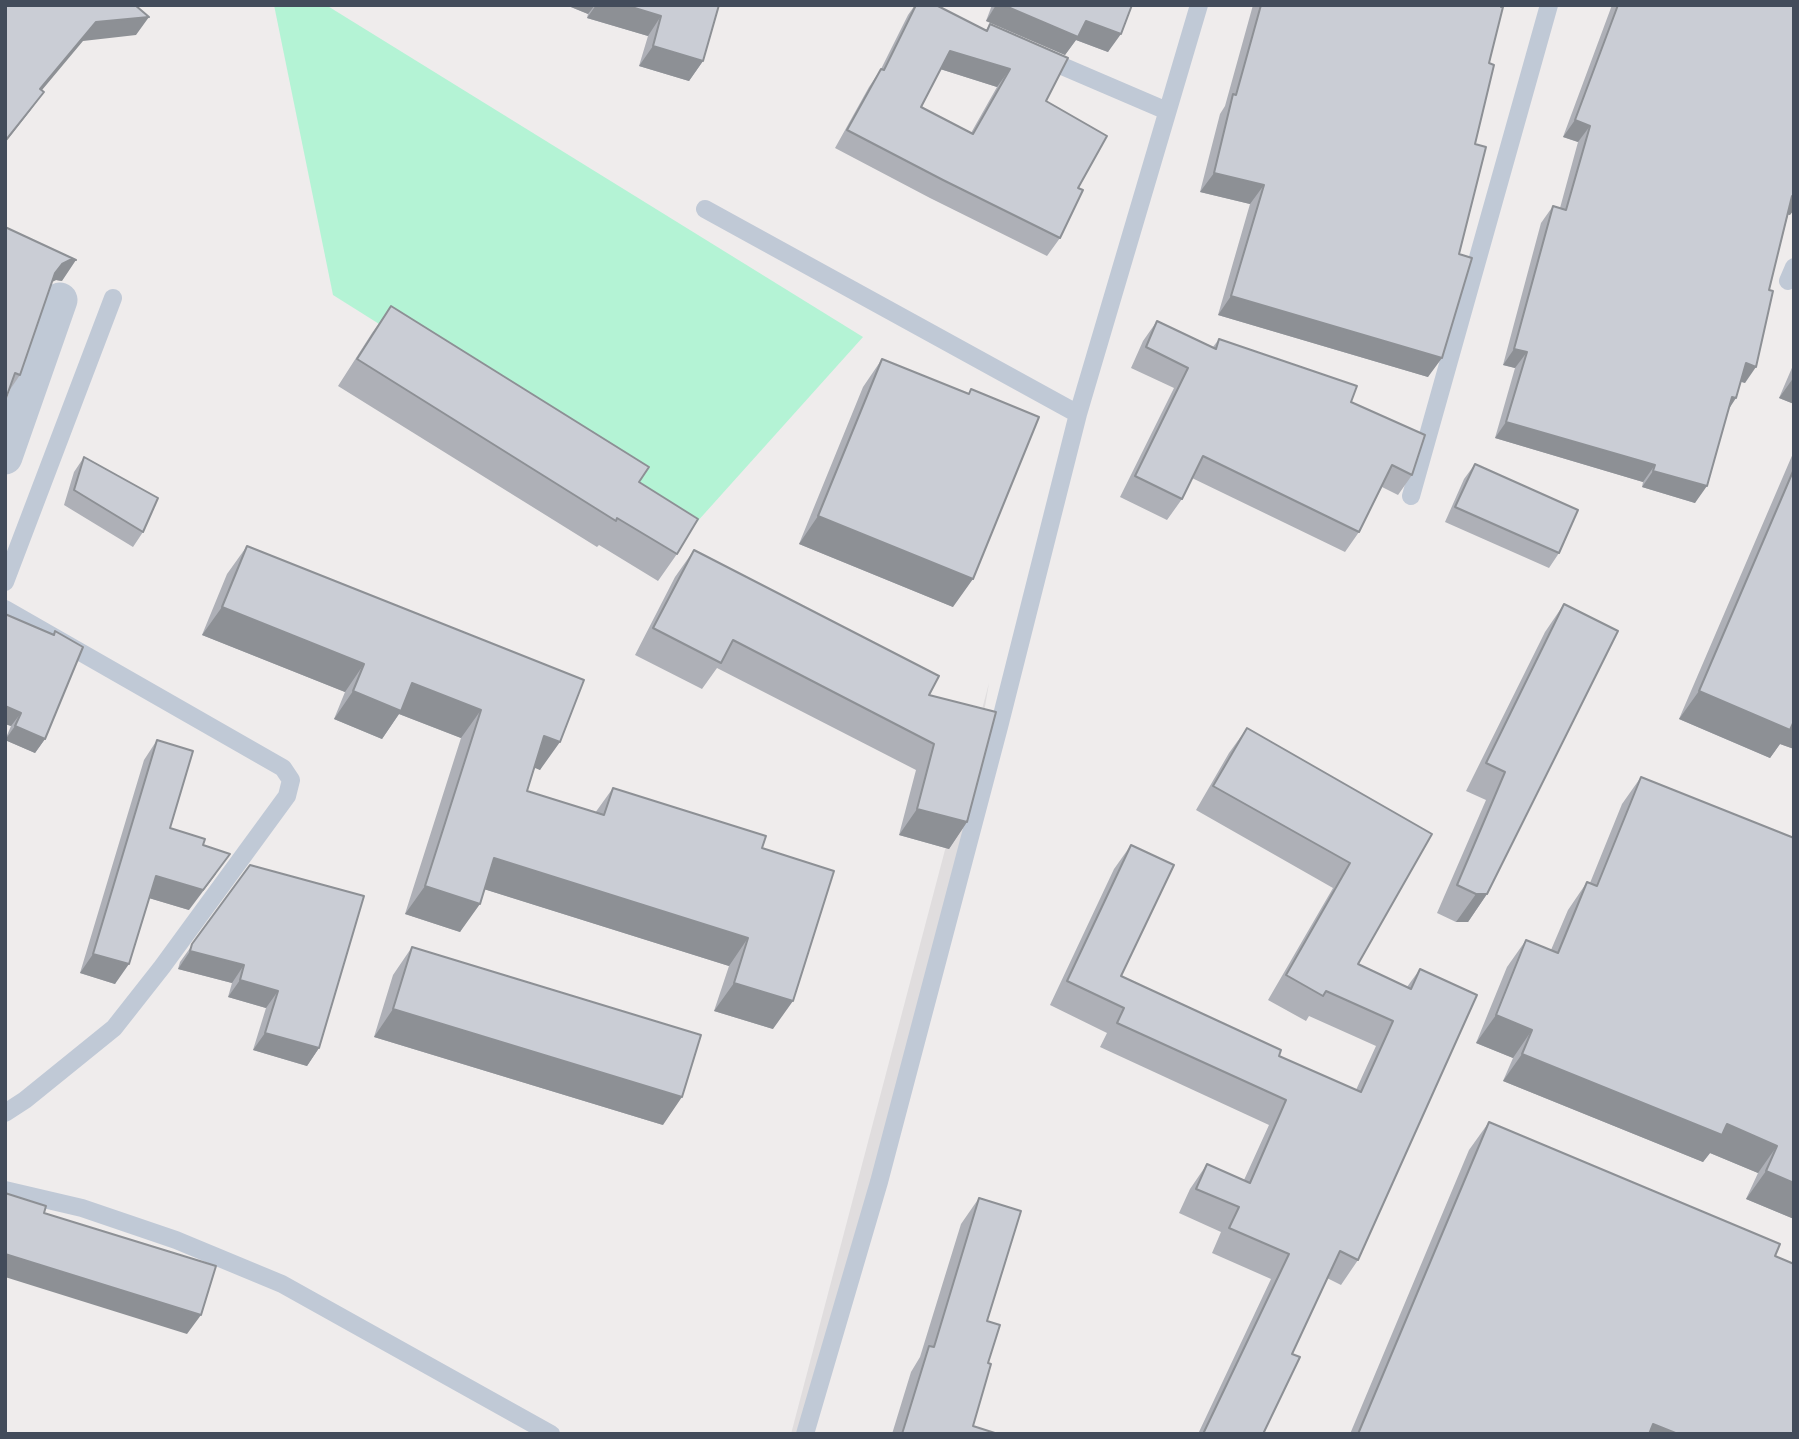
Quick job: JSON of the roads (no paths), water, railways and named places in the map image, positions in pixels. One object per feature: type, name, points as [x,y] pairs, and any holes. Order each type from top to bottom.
[{"type":"street","points":[[5,457],[60,300]]},
{"type":"lane","points":[[805,1434],[879,1182],[1078,414],[1199,5]]},
{"type":"lane","points":[[1411,496],[1549,5]]},
{"type":"lane","points":[[1020,48],[1167,111]]},
{"type":"lane","points":[[705,209],[1078,414]]},
{"type":"lane","points":[[5,582],[113,298]]},
{"type":"lane","points":[[5,609],[283,768],[291,780],[287,796],[114,1028],[5,1113]]},
{"type":"lane","points":[[5,1189],[82,1208],[176,1240],[282,1284],[551,1434]]}]
